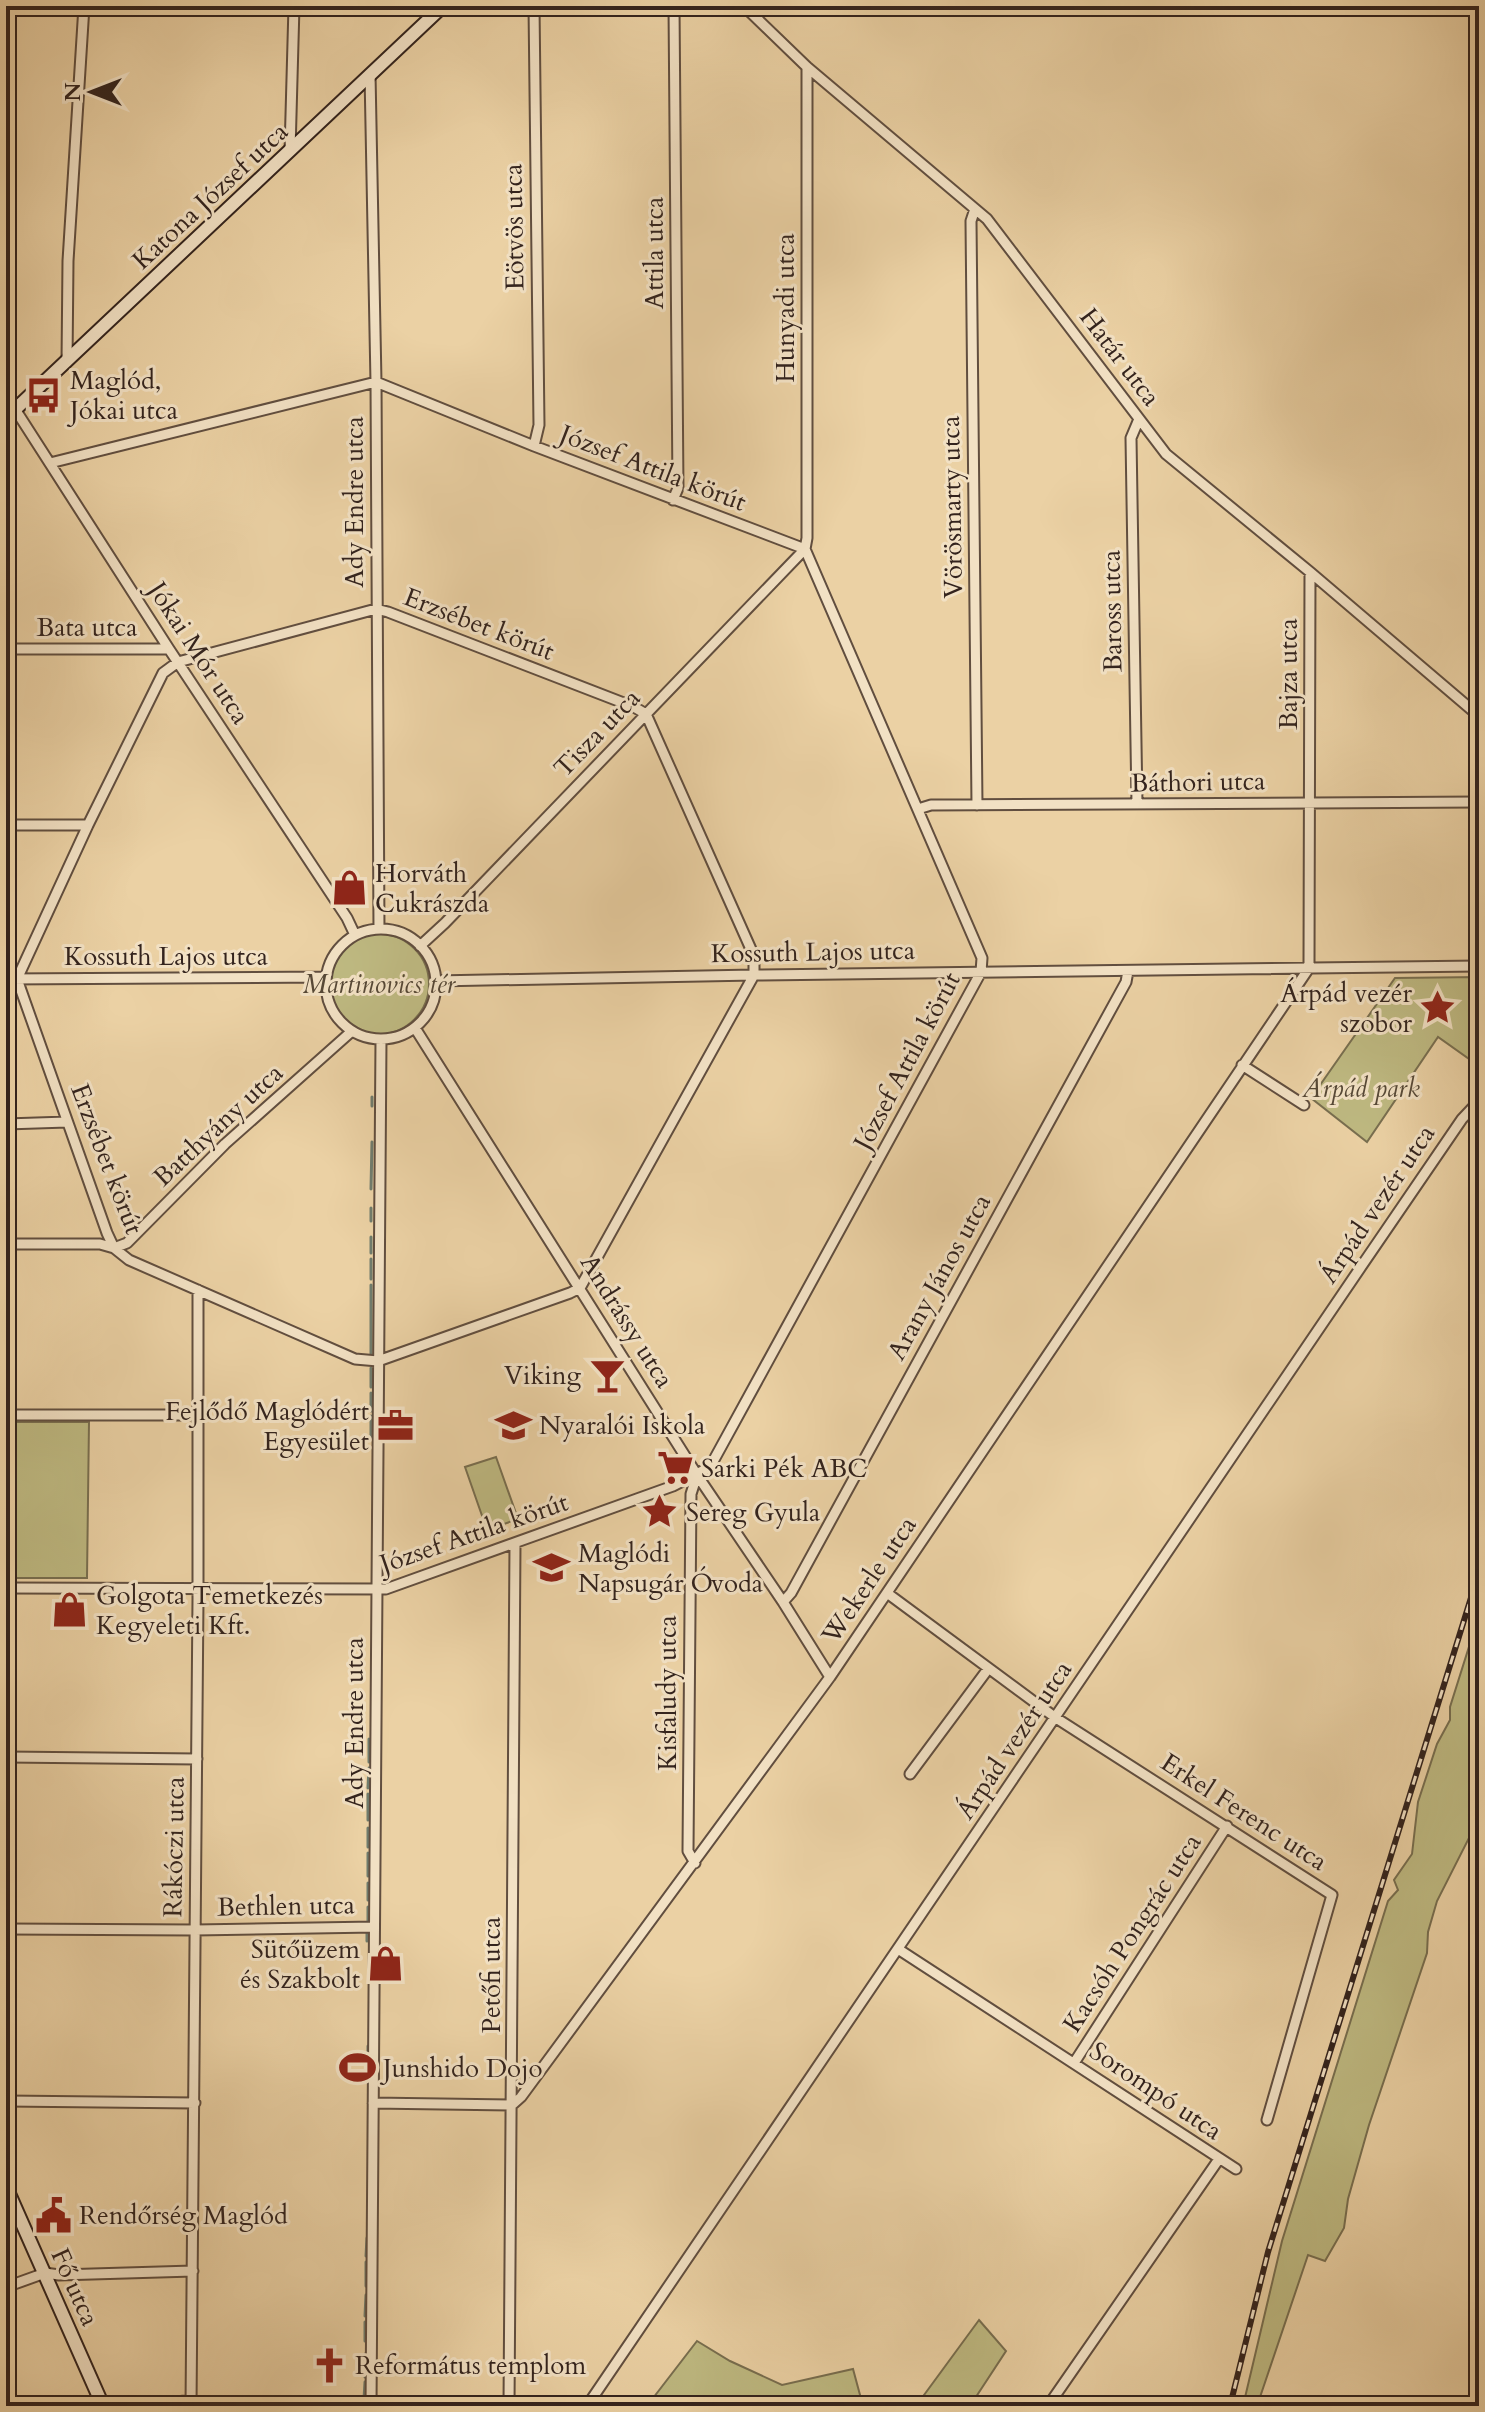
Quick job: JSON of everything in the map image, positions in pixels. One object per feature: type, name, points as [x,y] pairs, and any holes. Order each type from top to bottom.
[{"type":"main road","name":"Katona József utca","points":[[10,414],[443,6]]},
{"type":"main road","name":"Fő utca","points":[[6,2187],[103,2406]]},
{"type":"street","points":[[67,362],[68,261],[84,6]]},
{"type":"street","points":[[290,151],[294,6]]},
{"type":"street","name":"Eötvös utca","points":[[534,6],[539,425],[534,446]]},
{"type":"street","name":"Attila utca","points":[[673,500],[678,488],[674,6]]},
{"type":"street","name":"Határ utca","points":[[744,6],[807,67],[987,219],[1166,454],[1479,716]]},
{"type":"street","name":"Hunyadi utca","points":[[805,549],[807,67]]},
{"type":"street","name":"Ady Endre utca","points":[[370,74],[376,382],[379,929]]},
{"type":"street","name":"Vörösmarty utca","points":[[975,209],[971,236],[977,805]]},
{"type":"street","points":[[50,463],[376,382]]},
{"type":"street","name":"József Attila körút","points":[[6,1588],[386,1589],[673,1486],[710,1467],[981,972],[982,958],[805,549],[376,382]]},
{"type":"street","name":"Jókai Mór utca","points":[[6,395],[10,414],[50,463],[347,918],[355,935]]},
{"type":"street","name":"Baross utca","points":[[1137,804],[1131,438],[1139,419]]},
{"type":"street","name":"Tisza utca","points":[[420,946],[805,549]]},
{"type":"street","name":"Bajza utca","points":[[1309,968],[1310,572]]},
{"type":"street","name":"Erzsébet körút","points":[[178,662],[376,609],[646,714]]},
{"type":"street","name":"Bata utca","points":[[6,649],[169,649]]},
{"type":"street","points":[[17,979],[163,673],[178,662]]},
{"type":"street","points":[[378,1361],[580,1288],[754,975],[754,956],[646,714]]},
{"type":"street","name":"Báthori utca","points":[[918,809],[931,805],[1479,802]]},
{"type":"street","points":[[6,825],[88,825]]},
{"type":"street","points":[[379,929],[409,936],[420,946],[429,958],[436,981],[434,999],[427,1015],[415,1028],[404,1035],[381,1040],[366,1038],[340,1021],[326,993],[331,960],[341,946],[355,935],[379,929]]},
{"type":"street","name":"Kossuth Lajos utca","points":[[436,981],[1479,966]]},
{"type":"street","name":"Wekerle utca","points":[[512,2105],[695,1863],[830,1677],[1309,968]]},
{"type":"street","name":"Arany János utca","points":[[783,1602],[791,1593],[1126,982],[1128,971]]},
{"type":"street","name":"Kossuth Lajos utca","points":[[6,979],[326,977]]},
{"type":"street","name":"Erzsébet körút","points":[[17,979],[114,1248],[129,1260],[355,1359],[378,1361]]},
{"type":"street","name":"Andrássy utca","points":[[415,1028],[697,1475],[830,1677]]},
{"type":"street","name":"Batthyány utca","points":[[114,1248],[127,1243],[225,1144],[352,1031]]},
{"type":"street","name":"Ady Endre utca","points":[[371,2406],[381,1040]]},
{"type":"street","points":[[1242,1065],[1304,1105]]},
{"type":"street","name":"Árpád vezér utca","points":[[587,2406],[1209,1489],[1462,1119],[1479,1101]]},
{"type":"street","points":[[6,1124],[67,1122]]},
{"type":"street","points":[[6,1244],[100,1244],[114,1248]]},
{"type":"street","name":"Rákóczi utca","points":[[191,2403],[198,1290]]},
{"type":"street","points":[[6,1415],[198,1415]]},
{"type":"street","name":"Kisfaludy utca","points":[[695,1863],[688,1851],[689,1574],[691,1494],[697,1475]]},
{"type":"street","name":"Petőfi utca","points":[[509,2406],[515,1544]]},
{"type":"street","name":"Erkel Ferenc utca","points":[[887,1593],[1056,1718],[1332,1895],[1267,2120]]},
{"type":"street","points":[[910,1774],[988,1669]]},
{"type":"street","points":[[6,1757],[197,1759]]},
{"type":"street","name":"Kacsóh Pongrác utca","points":[[1074,2063],[1227,1826]]},
{"type":"street","name":"Bethlen utca","points":[[6,1929],[374,1927]]},
{"type":"street","name":"Sorompó utca","points":[[898,1949],[1219,2159],[1048,2406]]},
{"type":"street","points":[[6,2101],[195,2103]]},
{"type":"street","points":[[373,2103],[512,2105]]},
{"type":"street","points":[[1219,2159],[1236,2169]]},
{"type":"street","points":[[6,2287],[45,2273],[193,2271]]},
{"type":"street","points":[[152,2406],[191,2403]]},
{"type":"green space","name":"Martinovics tér","points":[[379,934],[398,938],[414,949],[425,965],[429,984],[425,1003],[414,1019],[398,1030],[379,1034],[360,1030],[344,1019],[333,1003],[329,984],[333,965],[344,949],[360,938]]},
{"type":"green space","name":"Árpád park","points":[[1479,977],[1479,1066],[1438,1037],[1367,1142],[1311,1098],[1395,978]]},
{"type":"green space","points":[[6,1422],[89,1422],[87,1578],[6,1578]]},
{"type":"green space","points":[[496,1457],[518,1519],[487,1530],[465,1467]]},
{"type":"green space","points":[[1479,1615],[1479,1780],[1469,1838],[1437,1901],[1428,1932],[1427,1953],[1369,2125],[1348,2199],[1344,2228],[1325,2261],[1308,2255],[1257,2406],[1243,2406],[1282,2241],[1388,1901],[1398,1890],[1394,1880],[1412,1854],[1418,1802],[1437,1744],[1450,1720],[1450,1707]]},
{"type":"green space","points":[[979,2320],[1006,2351],[970,2406],[916,2406]]},
{"type":"green space","points":[[697,2341],[730,2361],[782,2385],[853,2369],[863,2406],[647,2406]]},
{"type":"waterway","points":[[372,1097],[372,1106]]},
{"type":"waterway","points":[[371,1189],[372,1142]]},
{"type":"waterway","points":[[371,1208],[371,1221]]},
{"type":"waterway","points":[[371,1237],[371,1253]]},
{"type":"waterway","points":[[371,1259],[371,1279]]},
{"type":"waterway","points":[[371,1285],[371,1356]]},
{"type":"waterway","points":[[371,1368],[371,1387]]},
{"type":"waterway","points":[[371,1393],[371,1411]]},
{"type":"waterway","points":[[371,1416],[371,1437]]},
{"type":"waterway","points":[[369,1739],[369,1762]]},
{"type":"waterway","points":[[368,1788],[369,1768]]},
{"type":"waterway","points":[[368,1794],[368,1820]]},
{"type":"waterway","points":[[368,1828],[368,1847]]},
{"type":"waterway","points":[[368,1853],[368,1876]]},
{"type":"waterway","points":[[368,1883],[368,1900]]},
{"type":"waterway","points":[[368,1907],[368,1921]]},
{"type":"waterway","points":[[367,1931],[367,1941]]},
{"type":"waterway","points":[[368,2046],[368,2060]]},
{"type":"waterway","points":[[366,2256],[367,2238]]},
{"type":"waterway","points":[[366,2262],[366,2286]]},
{"type":"waterway","points":[[365,2316],[366,2295]]},
{"type":"waterway","points":[[365,2322],[365,2341]]},
{"type":"waterway","points":[[365,2354],[365,2377]]},
{"type":"waterway","points":[[364,2399],[365,2382]]},
{"type":"railway","points":[[1230,2406],[1268,2252],[1479,1572]]},
{"type":"place","name":"Maglód, Jókai utca","points":[[44,395]]},
{"type":"place","name":"Horváth Cukrászda","points":[[349,888]]},
{"type":"place","name":"Árpád vezér szobor","points":[[1438,1008]]},
{"type":"place","name":"Viking","points":[[607,1375]]},
{"type":"place","name":"Nyaralói Iskola","points":[[513,1425]]},
{"type":"place","name":"Fejlődő Maglódért Egyesület","points":[[395,1426]]},
{"type":"place","name":"Sarki Pék ABC","points":[[675,1468]]},
{"type":"place","name":"Sereg Gyula","points":[[660,1512]]},
{"type":"place","name":"Maglódi Napsugár Óvoda","points":[[552,1568]]},
{"type":"place","name":"Golgota Temetkezés Kegyeleti Kft.","points":[[70,1610]]},
{"type":"place","name":"Sütőüzem és Szakbolt","points":[[386,1964]]},
{"type":"place","name":"Junshido Dojo","points":[[357,2068]]},
{"type":"place","name":"Rendőrség Maglód","points":[[53,2215]]},
{"type":"place","name":"Református templom","points":[[329,2365]]}]
